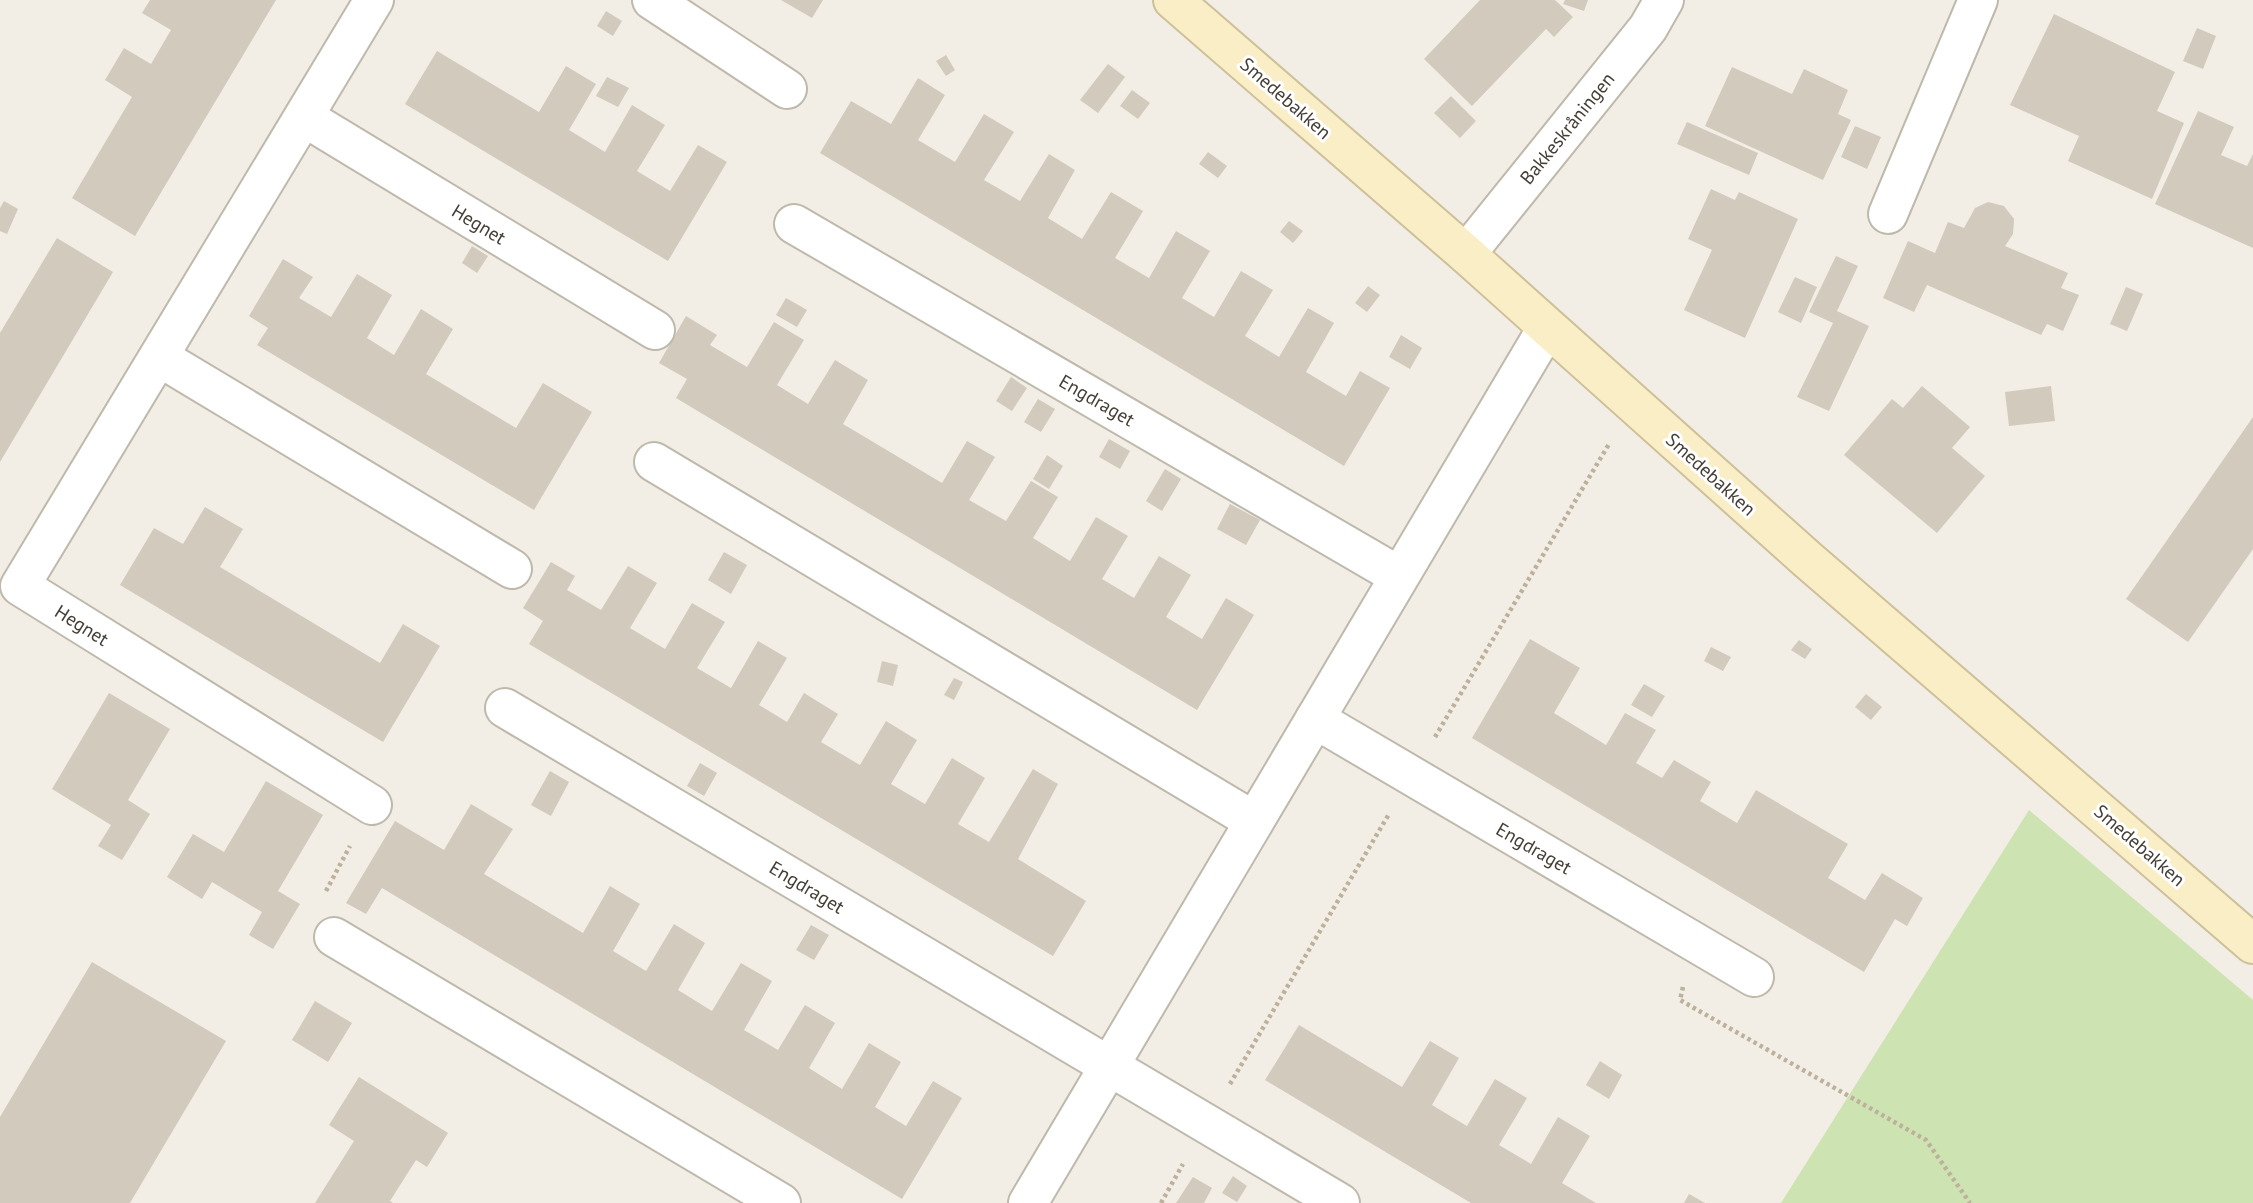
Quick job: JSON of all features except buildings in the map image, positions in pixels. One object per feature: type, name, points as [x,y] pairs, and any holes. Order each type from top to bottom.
[{"type":"street","name":"Hegnet","points":[[372,805],[20,586],[373,0]]},
{"type":"street","points":[[652,0],[788,89]]},
{"type":"street","name":"Smedebakken","points":[[1173,0],[1466,254],[1808,560],[2253,943]]},
{"type":"street","name":"Bakkeskråningen","points":[[1466,254],[1648,28],[1664,0]]},
{"type":"street","points":[[1888,214],[1978,0]]},
{"type":"street","name":"Hegnet","points":[[303,117],[654,330]]},
{"type":"street","name":"Engdraget","points":[[794,224],[1399,576]]},
{"type":"street","points":[[1028,1203],[1547,328]]},
{"type":"street","points":[[159,357],[512,569]]},
{"type":"street","points":[[654,462],[1254,821]]},
{"type":"street","name":"Engdraget","points":[[505,708],[1339,1203]]},
{"type":"street","name":"Engdraget","points":[[1315,719],[1754,977]]},
{"type":"street","points":[[334,937],[780,1203]]},
{"type":"path","points":[[334,937],[314,914],[372,805]]},
{"type":"path","points":[[1693,942],[1680,999],[1926,1140],[1970,1203]]},
{"type":"green space","points":[[2029,810],[2253,1000],[2253,1203],[1781,1203]]}]
